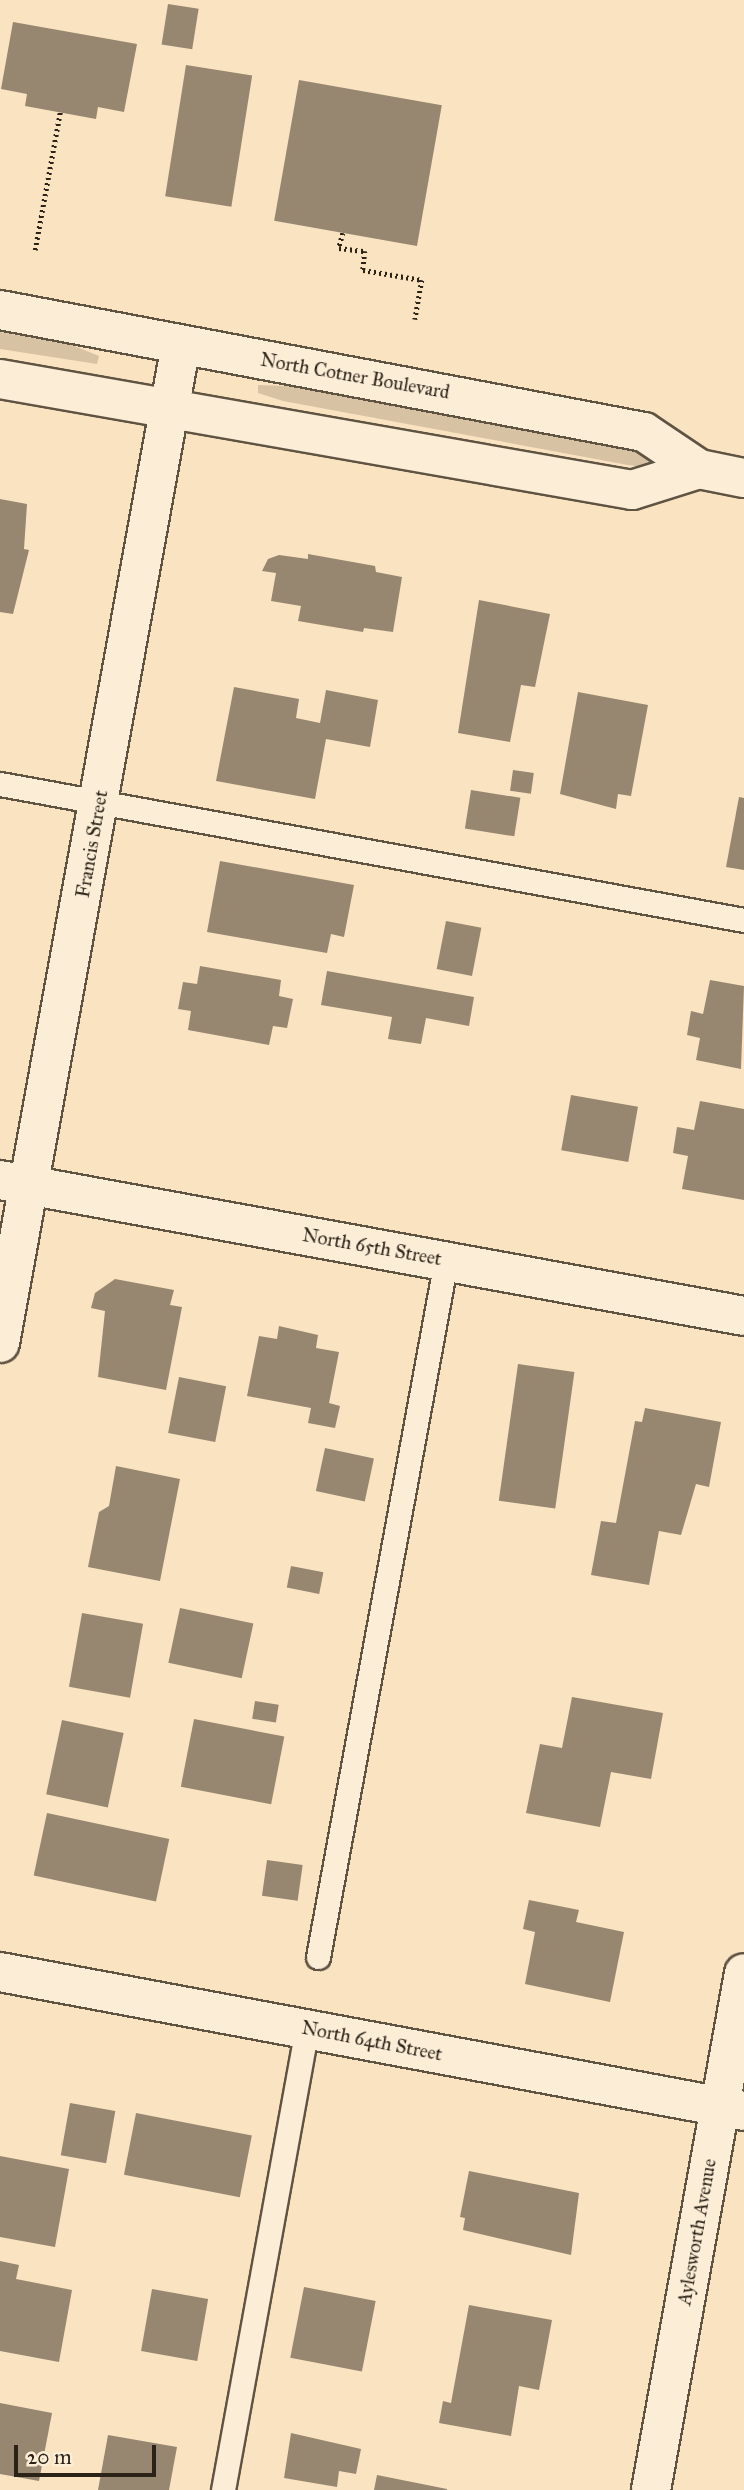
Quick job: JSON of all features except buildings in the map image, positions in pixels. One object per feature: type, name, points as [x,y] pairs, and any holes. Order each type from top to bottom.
[{"type":"street","name":"North Cotner Boulevard","points":[[0,310],[644,432],[699,469],[744,478]]},
{"type":"street","name":"Francis Street","points":[[0,1343],[14,1183],[100,802],[181,344]]},
{"type":"street","name":"North Cotner Boulevard","points":[[0,379],[632,490],[699,469]]},
{"type":"street","name":"North 65th Street","points":[[14,1183],[744,1316]]},
{"type":"street","name":"North 64th Street","points":[[0,1972],[732,2109]]},
{"type":"street","name":"Aylesworth Avenue","points":[[652,2490],[732,2109],[744,1973]]},
{"type":"lane","points":[[0,783],[744,920]]},
{"type":"lane","points":[[318,1957],[446,1260]]},
{"type":"lane","points":[[222,2490],[307,2029]]},
{"type":"path","points":[[35,250],[60,112]]},
{"type":"path","points":[[343,233],[339,247],[365,251],[363,271],[422,280],[415,319]]},
{"type":"shaded area","points":[[0,332],[72,345],[99,356],[97,364],[0,349]]},
{"type":"shaded area","points":[[258,385],[287,386],[629,448],[666,459],[644,467],[628,465],[283,401],[258,393]]}]
